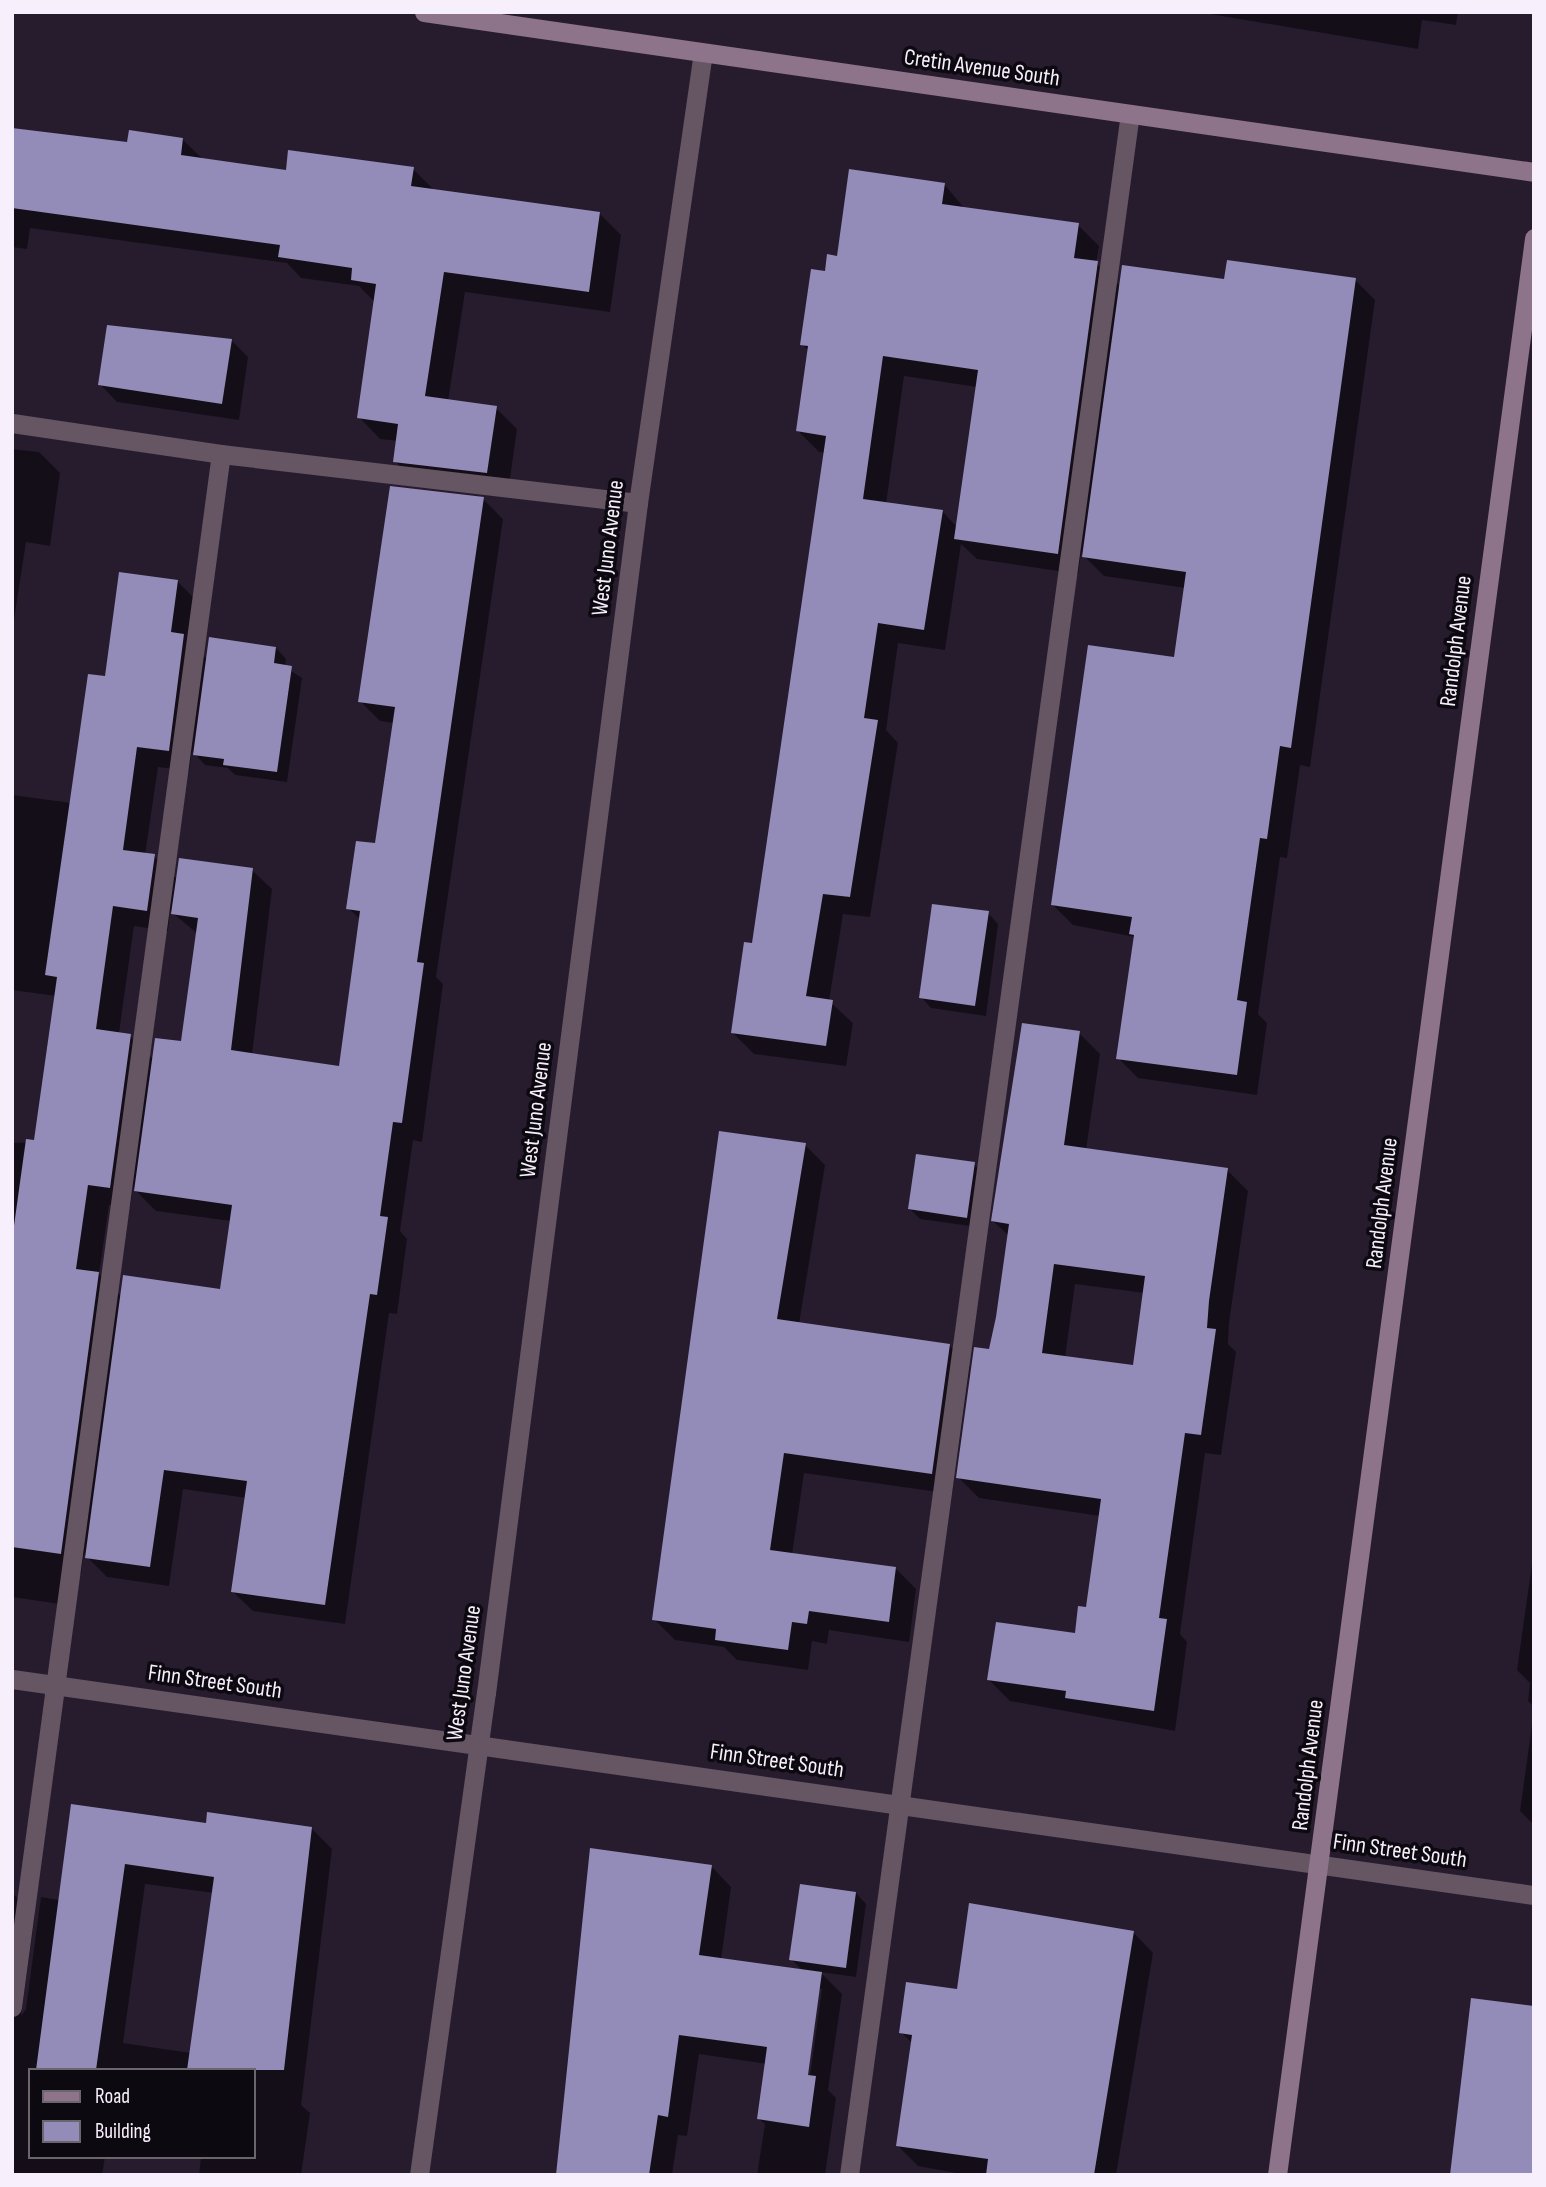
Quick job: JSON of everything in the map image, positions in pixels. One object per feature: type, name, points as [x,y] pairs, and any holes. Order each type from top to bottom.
[{"type":"main road","name":"Cretin Avenue South","points":[[424,12],[1534,172]]},
{"type":"main road","name":"Randolph Avenue","points":[[1277,2175],[1534,237]]},
{"type":"street","name":"West Juno Avenue","points":[[419,2175],[479,1743],[638,503],[703,53]]},
{"type":"street","points":[[849,2175],[1130,114]]},
{"type":"street","points":[[12,423],[221,454],[638,503]]},
{"type":"street","points":[[12,2007],[221,454]]},
{"type":"street","name":"Finn Street South","points":[[12,1679],[479,1743],[1534,1895]]},
{"type":"building","points":[[12,128],[127,142],[129,130],[183,138],[181,155],[286,170],[288,150],[414,167],[411,186],[600,212],[589,292],[444,272],[425,396],[497,406],[487,473],[393,462],[398,424],[357,418],[376,284],[351,280],[352,268],[278,257],[280,245],[12,208]]},
{"type":"building","points":[[849,169],[945,183],[942,204],[1079,223],[1074,258],[1098,261],[1058,554],[954,539],[978,370],[883,356],[863,499],[943,510],[924,630],[878,623],[864,718],[878,720],[850,897],[823,894],[806,996],[833,1000],[826,1046],[731,1033],[744,942],[752,943],[826,436],[796,431],[808,346],[800,345],[811,269],[825,271],[827,254],[837,256]]},
{"type":"building","points":[[1227,260],[1356,278],[1291,748],[1280,746],[1267,839],[1260,838],[1237,1000],[1247,1002],[1237,1075],[1116,1059],[1134,935],[1129,934],[1132,917],[1051,905],[1088,645],[1174,657],[1186,572],[1082,557],[1122,265],[1224,279]]},
{"type":"building","points":[[107,325],[232,339],[222,404],[98,385]]},
{"type":"building","points":[[390,486],[484,497],[417,962],[424,963],[402,1123],[393,1122],[380,1216],[388,1217],[377,1295],[370,1294],[325,1605],[231,1592],[247,1481],[164,1470],[150,1567],[85,1558],[123,1275],[220,1289],[232,1205],[134,1191],[155,1038],[181,1041],[198,918],[171,914],[179,858],[253,868],[231,1050],[339,1066],[360,911],[346,909],[356,841],[375,843],[395,707],[358,702]]},
{"type":"building","points":[[119,572],[178,580],[171,632],[184,634],[169,751],[137,747],[123,850],[155,854],[147,911],[113,906],[96,1029],[131,1034],[110,1188],[88,1185],[76,1269],[99,1272],[61,1554],[12,1547],[12,1240],[26,1139],[34,1140],[57,977],[45,975],[88,674],[105,676]]},
{"type":"building","points":[[209,637],[276,647],[274,663],[292,666],[277,772],[223,765],[224,759],[193,755]]},
{"type":"building","points":[[932,904],[989,911],[975,1006],[919,998]]},
{"type":"building","points":[[1022,1023],[1080,1031],[1064,1145],[1228,1168],[1209,1301],[1207,1328],[1216,1329],[1201,1435],[1185,1433],[1159,1618],[1167,1619],[1154,1711],[1065,1698],[1066,1691],[987,1680],[996,1622],[1075,1633],[1078,1606],[1086,1607],[1101,1499],[956,1478],[974,1347],[989,1349],[1009,1224],[991,1221]],"holes":[[[1054,1264],[1145,1276],[1133,1365],[1042,1353]]]},
{"type":"building","points":[[719,1131],[806,1143],[777,1319],[950,1344],[932,1474],[784,1453],[770,1550],[896,1567],[889,1622],[809,1611],[807,1624],[792,1622],[788,1650],[715,1640],[716,1629],[652,1620]]},
{"type":"building","points":[[916,1154],[975,1162],[967,1218],[908,1209]]},
{"type":"building","points":[[71,1804],[206,1823],[207,1812],[312,1827],[284,2070],[187,2068],[214,1877],[125,1864],[96,2068],[36,2068]]},
{"type":"building","points":[[590,1848],[712,1865],[699,1955],[822,1972],[808,2075],[816,2076],[809,2127],[757,2119],[767,2047],[679,2035],[668,2117],[658,2115],[649,2175],[556,2175]]},
{"type":"building","points":[[800,1884],[856,1892],[846,1968],[789,1960]]},
{"type":"building","points":[[969,1903],[1134,1931],[1094,2175],[986,2175],[988,2159],[896,2146],[912,2035],[899,2033],[906,1982],[957,1989]]},
{"type":"building","points":[[1471,1998],[1534,2006],[1534,2175],[1450,2175]]}]
